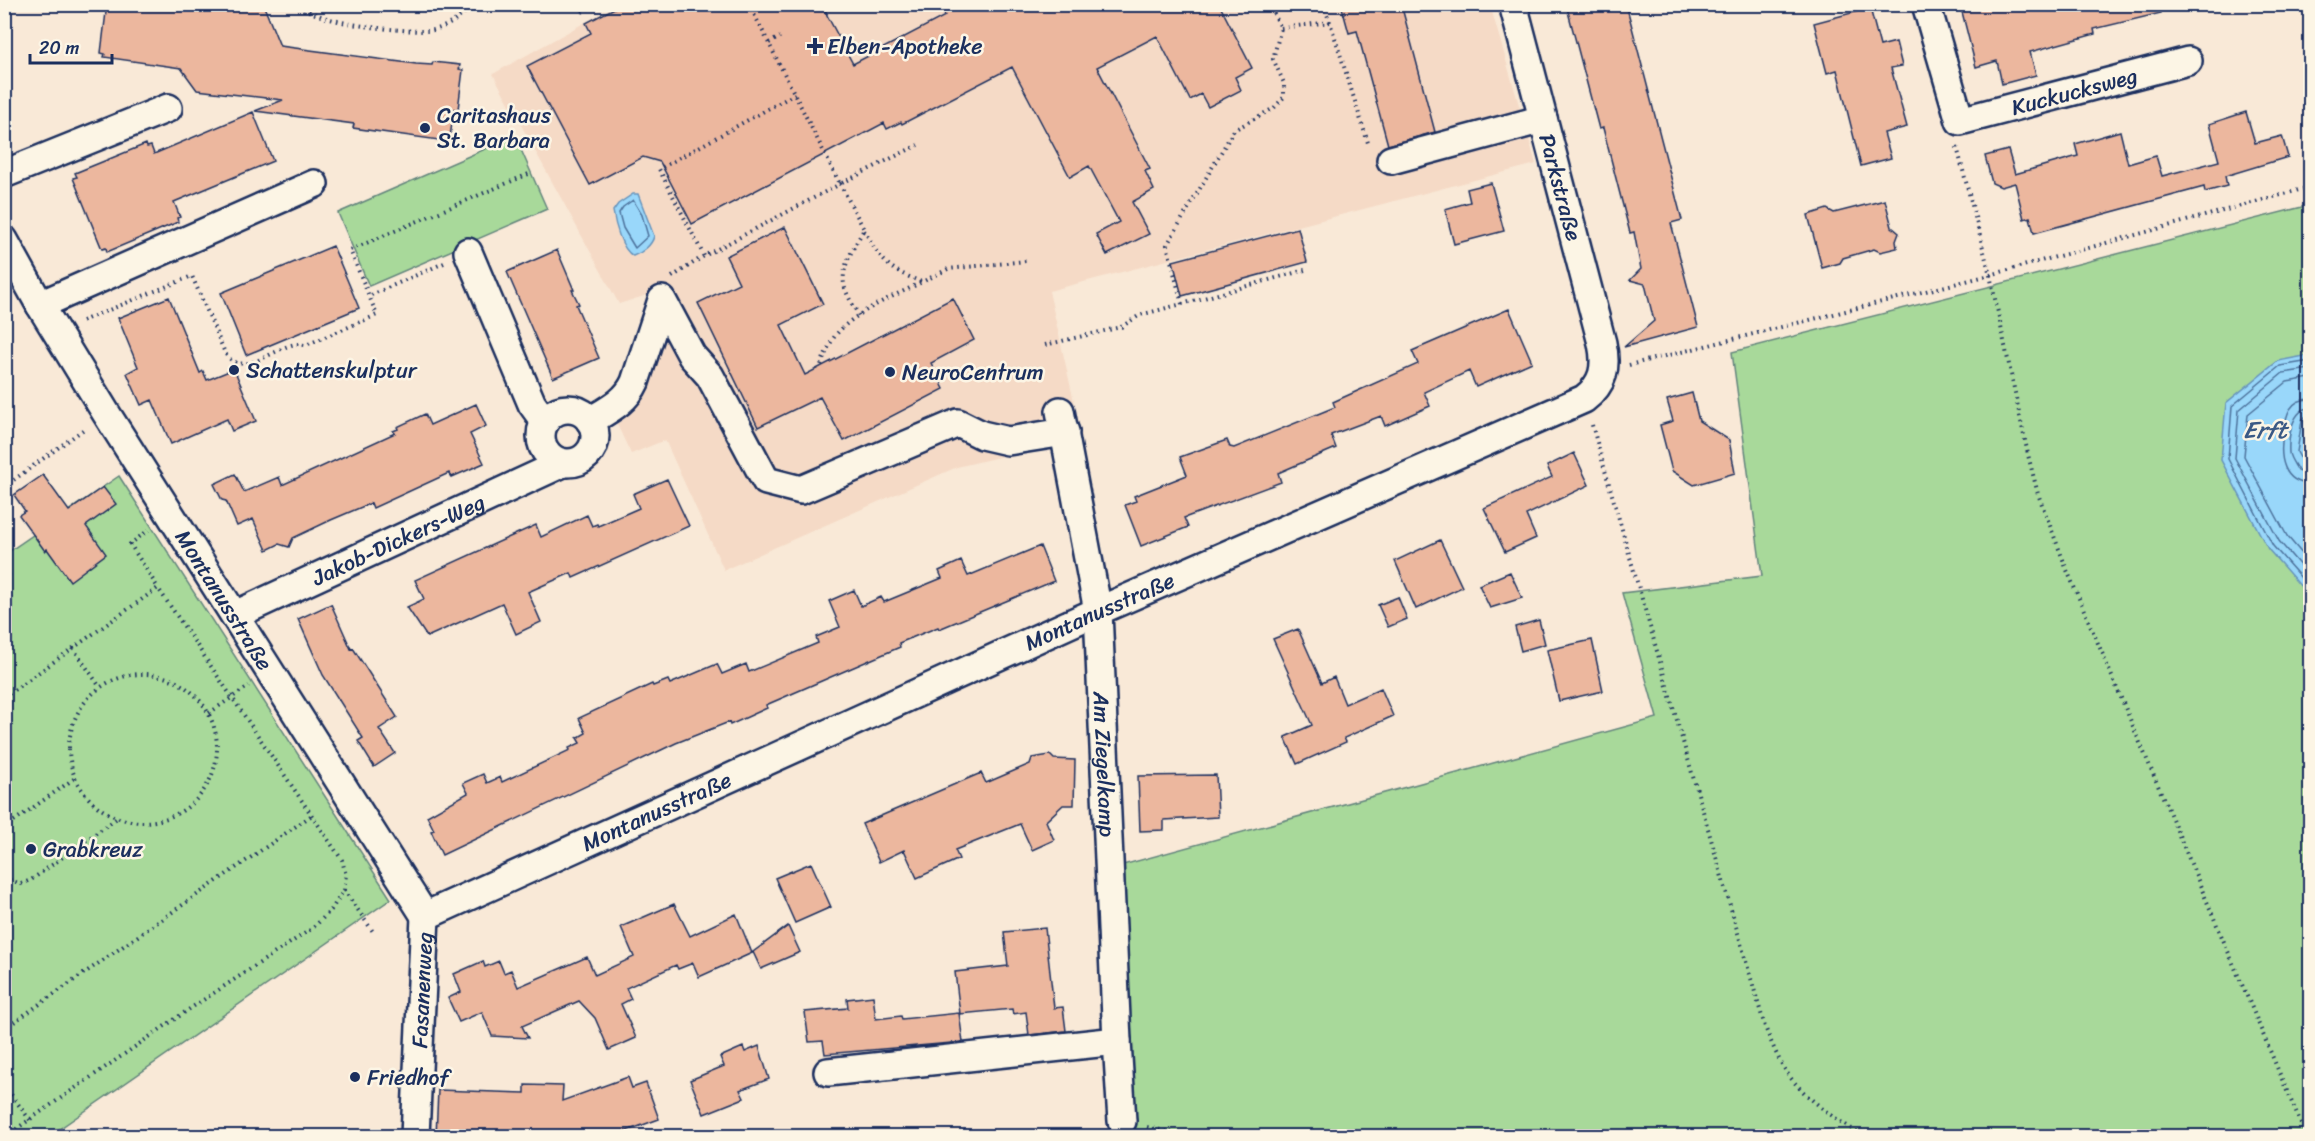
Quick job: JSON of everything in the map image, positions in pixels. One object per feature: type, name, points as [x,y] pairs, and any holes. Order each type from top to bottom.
[{"type":"street","name":"Parkstraße","points":[[1513,4],[1600,333],[1604,353],[1604,371]]},
{"type":"street","points":[[1926,4],[1960,121]]},
{"type":"street","name":"Kuckucksweg","points":[[1960,121],[2188,61]]},
{"type":"street","points":[[4,174],[168,108]]},
{"type":"street","points":[[1391,160],[1543,119]]},
{"type":"street","points":[[40,305],[314,184]]},
{"type":"street","name":"Montanusstraße","points":[[4,240],[40,305],[106,413],[425,916],[1098,611],[1584,399],[1598,386],[1604,371]]},
{"type":"street","points":[[468,252],[532,404],[545,422]]},
{"type":"street","points":[[563,463],[556,461],[545,450],[541,436],[545,422],[555,413],[567,409],[579,412],[590,421],[621,402],[630,393],[662,300]]},
{"type":"street","name":"Am Ziegelkamp","points":[[662,300],[692,356],[710,376],[766,481],[801,490],[958,423],[982,435],[1008,441],[1062,421],[1098,611],[1122,1121]]},
{"type":"street","name":"Jakob-Dickers-Weg","points":[[235,615],[563,463],[576,462],[589,453],[595,440],[590,421]]},
{"type":"street","name":"Fasanenweg","points":[[415,1137],[425,916]]},
{"type":"street","points":[[828,1072],[1117,1041]]},
{"type":"path","points":[[4,7],[10,4]]},
{"type":"path","points":[[299,4],[305,11],[324,18],[428,31],[437,30],[456,21],[472,4]]},
{"type":"path","points":[[582,12],[596,4]]},
{"type":"path","points":[[749,4],[840,184],[884,262],[922,282]]},
{"type":"path","points":[[826,13],[831,10],[828,4]]},
{"type":"path","points":[[1182,304],[1167,245],[1234,130],[1274,108],[1284,97],[1284,83],[1273,59],[1281,28],[1269,4]]},
{"type":"path","points":[[1323,4],[1367,145],[1391,160]]},
{"type":"path","points":[[1281,28],[1330,22]]},
{"type":"path","points":[[769,43],[780,37]]},
{"type":"path","points":[[704,256],[658,169],[795,94]]},
{"type":"path","points":[[1960,121],[1955,139],[1990,275],[2029,459],[2042,503],[2067,570],[2306,1137]]},
{"type":"path","points":[[662,300],[673,274],[840,184],[918,145]]},
{"type":"path","points":[[57,332],[192,276],[225,353],[233,362],[244,364],[296,344],[306,345],[376,315],[350,250],[531,173]]},
{"type":"path","points":[[1604,371],[1990,275],[2310,187]]},
{"type":"path","points":[[859,315],[847,293],[844,280],[852,252],[864,229]]},
{"type":"path","points":[[369,296],[468,252]]},
{"type":"path","points":[[821,365],[834,337],[859,315],[922,282],[948,269],[1026,261]]},
{"type":"path","points":[[1045,345],[1121,327],[1140,315],[1305,270]]},
{"type":"path","points":[[1584,399],[1765,1027],[1781,1063],[1791,1078],[1819,1105],[1863,1137]]},
{"type":"path","points":[[4,487],[106,413]]},
{"type":"path","points":[[6,1137],[191,1008],[313,928],[331,910],[344,890],[346,875],[342,860],[231,698],[130,544],[172,515]]},
{"type":"path","points":[[4,578],[10,573]]},
{"type":"path","points":[[4,697],[158,588]]},
{"type":"path","points":[[73,648],[100,687]]},
{"type":"path","points":[[148,674],[172,679],[194,693],[209,713],[216,734],[217,756],[211,778],[199,797],[182,811],[161,820],[139,822],[117,818],[99,808],[85,795],[75,778],[69,753],[71,728],[82,705],[100,687],[123,676],[148,674]]},
{"type":"path","points":[[209,713],[231,698]]},
{"type":"path","points":[[4,828],[75,778]]},
{"type":"path","points":[[4,1029],[312,815]]},
{"type":"path","points":[[4,878],[21,884],[31,880],[117,818]]},
{"type":"path","points":[[344,890],[374,933]]},
{"type":"path","points":[[4,1085],[30,1120]]},
{"type":"path","points":[[1122,1121],[1187,1137]]},
{"type":"shaded area","points":[[616,5],[1490,5],[1536,164],[1049,291],[1082,437],[957,467],[724,570],[665,440],[631,454],[604,397],[623,388],[650,294],[619,304],[493,74]]},
{"type":"green space","points":[[515,136],[547,209],[369,286],[338,213]]},
{"type":"green space","points":[[2310,205],[2310,1136],[1131,1136],[1119,866],[1657,718],[1622,593],[1762,576],[1732,352]]},
{"type":"green space","points":[[119,476],[391,899],[49,1136],[5,1136],[4,555]]},
{"type":"water","points":[[633,194],[638,194],[654,236],[646,248],[633,256],[622,242],[613,211],[618,204]]},
{"type":"water","name":"Erft","points":[[2310,355],[2310,411],[2303,452],[2310,466],[2310,597],[2268,549],[2221,460],[2226,403],[2278,361]]},
{"type":"building","name":"Caritashaus St. Barbara","points":[[107,4],[263,4],[280,46],[416,64],[432,65],[433,62],[460,65],[459,69],[463,70],[458,109],[454,109],[450,137],[446,136],[446,141],[353,128],[354,124],[255,111],[283,100],[197,90],[181,68],[104,57],[105,54],[101,53]]},
{"type":"building","points":[[622,4],[821,4],[853,64],[945,16],[940,4],[1219,4],[1252,68],[1235,77],[1241,90],[1208,107],[1201,94],[1190,100],[1157,36],[1097,67],[1150,169],[1145,171],[1154,190],[1132,202],[1149,234],[1107,255],[1096,234],[1119,222],[1089,166],[1070,177],[1012,67],[902,124],[901,122],[887,129],[884,123],[692,224],[660,162],[643,157],[590,185],[527,66],[591,33],[586,23]]},
{"type":"building","points":[[1341,4],[1401,4],[1435,132],[1388,145],[1357,31],[1349,33]]},
{"type":"building","points":[[1566,4],[1626,4],[1682,220],[1671,223],[1698,327],[1624,347],[1654,321],[1645,284],[1630,280],[1641,269],[1634,232],[1630,233],[1603,128],[1599,129]]},
{"type":"building","points":[[1960,4],[2160,4],[2161,13],[2094,29],[2095,34],[2030,52],[2036,75],[2002,84],[1997,61],[1976,67]]},
{"type":"building","points":[[1870,8],[1880,46],[1896,42],[1902,66],[1891,68],[1907,127],[1884,133],[1891,158],[1861,166],[1837,70],[1827,73],[1814,23]]},
{"type":"building","points":[[253,112],[273,161],[174,202],[180,217],[177,218],[178,222],[107,252],[106,248],[102,249],[73,178],[77,177],[75,173],[146,144],[147,147],[151,146],[154,154]]},
{"type":"building","points":[[2246,112],[2255,143],[2282,136],[2288,157],[2225,176],[2227,186],[2205,192],[2204,187],[2034,233],[2030,217],[2024,219],[2015,183],[2001,187],[1992,183],[1985,156],[2008,150],[2015,174],[2078,156],[2075,144],[2120,131],[2128,164],[2156,156],[2162,176],[2219,161],[2209,124]]},
{"type":"building","points":[[1491,183],[1504,231],[1454,244],[1445,209],[1470,202],[1467,189]]},
{"type":"building","points":[[1885,200],[1892,227],[1899,233],[1896,241],[1897,248],[1880,252],[1874,249],[1843,258],[1840,263],[1822,268],[1808,215],[1827,209],[1834,213]]},
{"type":"building","points":[[785,227],[823,304],[781,325],[805,375],[953,298],[974,340],[931,363],[944,389],[844,441],[820,397],[758,427],[698,303],[739,283],[726,256]]},
{"type":"building","points":[[1298,228],[1307,262],[1182,296],[1173,261]]},
{"type":"building","points":[[333,246],[359,308],[246,355],[221,293]]},
{"type":"building","points":[[557,250],[579,304],[576,305],[599,358],[553,378],[507,272]]},
{"type":"building","points":[[169,297],[200,373],[203,371],[207,380],[234,369],[256,421],[232,431],[227,419],[171,444],[152,400],[141,405],[127,373],[138,367],[118,318]]},
{"type":"building","points":[[1509,309],[1532,362],[1476,387],[1469,371],[1424,392],[1430,406],[1385,426],[1381,416],[1331,435],[1336,448],[1278,473],[1281,482],[1184,518],[1188,527],[1141,546],[1125,505],[1136,501],[1134,496],[1187,475],[1180,457],[1227,440],[1230,447],[1234,448],[1335,407],[1333,402],[1418,364],[1412,351]]},
{"type":"building","points":[[1692,393],[1699,421],[1729,440],[1735,473],[1694,485],[1672,471],[1660,425],[1673,421],[1667,400]]},
{"type":"building","points":[[476,404],[486,426],[470,434],[484,463],[452,477],[449,473],[373,508],[371,503],[331,520],[293,538],[289,547],[279,544],[267,550],[253,519],[237,526],[226,501],[222,500],[214,484],[235,474],[244,492],[279,477],[282,485],[395,433],[393,431],[398,429],[397,427],[425,414],[430,425]]},
{"type":"building","points":[[1574,453],[1589,485],[1526,515],[1536,538],[1505,552],[1484,508],[1552,477],[1547,466]]},
{"type":"building","points":[[43,475],[69,511],[103,487],[116,504],[86,526],[106,554],[70,581],[19,515],[25,511],[14,495]]},
{"type":"building","points":[[667,479],[689,526],[573,578],[571,573],[528,592],[541,622],[516,634],[502,603],[427,637],[407,607],[424,599],[415,580],[536,525],[541,537],[587,515],[592,526],[597,524],[598,526],[639,508],[633,494]]},
{"type":"building","points":[[1440,540],[1462,587],[1416,609],[1395,561]]},
{"type":"building","points":[[1040,546],[1054,581],[939,629],[938,627],[899,643],[900,647],[766,705],[767,708],[730,725],[729,722],[676,743],[442,855],[427,816],[468,793],[463,783],[483,774],[487,783],[500,777],[502,782],[570,750],[569,748],[580,743],[577,738],[586,733],[579,718],[652,684],[653,686],[668,680],[670,684],[717,664],[722,674],[746,664],[749,672],[818,643],[816,637],[840,627],[829,601],[854,590],[861,606],[881,597],[884,602],[942,578],[939,571],[961,561],[968,576]]},
{"type":"building","points":[[1510,572],[1522,598],[1490,608],[1479,585]]},
{"type":"building","points":[[1398,597],[1407,619],[1388,627],[1378,605]]},
{"type":"building","points":[[331,604],[351,649],[353,648],[397,717],[379,729],[395,753],[374,767],[358,741],[363,738],[323,675],[298,619]]},
{"type":"building","points":[[1539,620],[1545,644],[1521,651],[1515,627]]},
{"type":"building","points":[[1298,629],[1322,683],[1334,677],[1345,704],[1381,688],[1393,716],[1344,738],[1346,742],[1297,764],[1285,737],[1312,725],[1273,639]]},
{"type":"building","points":[[1592,640],[1603,691],[1559,701],[1547,650]]},
{"type":"building","points":[[1050,755],[1054,759],[1075,760],[1074,805],[1063,805],[1046,821],[1054,840],[1032,850],[1020,824],[955,850],[959,859],[917,878],[904,850],[879,862],[862,824],[981,773],[986,783],[1030,764],[1032,758]]},
{"type":"building","points":[[1216,775],[1218,817],[1164,820],[1164,830],[1140,831],[1138,776]]},
{"type":"building","points":[[811,863],[831,907],[795,923],[775,878]]},
{"type":"building","points":[[674,904],[690,936],[736,914],[752,953],[699,977],[693,963],[678,969],[676,965],[626,988],[631,999],[621,1004],[636,1038],[609,1050],[595,1018],[579,1001],[522,1026],[528,1038],[492,1036],[482,1012],[459,1022],[448,998],[461,992],[454,974],[483,961],[485,967],[499,961],[504,973],[511,970],[518,987],[587,957],[595,975],[634,957],[621,927]]},
{"type":"building","points":[[788,926],[800,952],[761,969],[753,952]]},
{"type":"building","points":[[1045,928],[1054,1008],[1063,1007],[1066,1031],[1029,1035],[1026,1012],[1013,1014],[1012,1009],[960,1014],[955,972],[1008,966],[1004,932]]},
{"type":"building","points":[[873,996],[876,1019],[901,1016],[902,1019],[959,1013],[963,1042],[825,1054],[823,1041],[809,1042],[805,1012],[848,1008],[847,999]]},
{"type":"building","points":[[759,1046],[769,1079],[740,1090],[744,1098],[704,1114],[690,1080],[724,1066],[720,1057],[743,1047],[745,1052]]},
{"type":"building","points":[[628,1077],[632,1088],[646,1083],[659,1119],[610,1137],[436,1137],[438,1090],[525,1093],[525,1085],[563,1086],[562,1101]]},
{"type":"place","name":"Elben-Apotheke","points":[[815,46]]},
{"type":"place","name":"Caritashaus St. Barbara","points":[[425,128]]},
{"type":"place","name":"Schattenskulptur","points":[[234,370]]},
{"type":"place","name":"NeuroCentrum","points":[[890,372]]},
{"type":"place","name":"Grabkreuz","points":[[31,849]]},
{"type":"place","name":"Friedhof","points":[[355,1077]]}]
